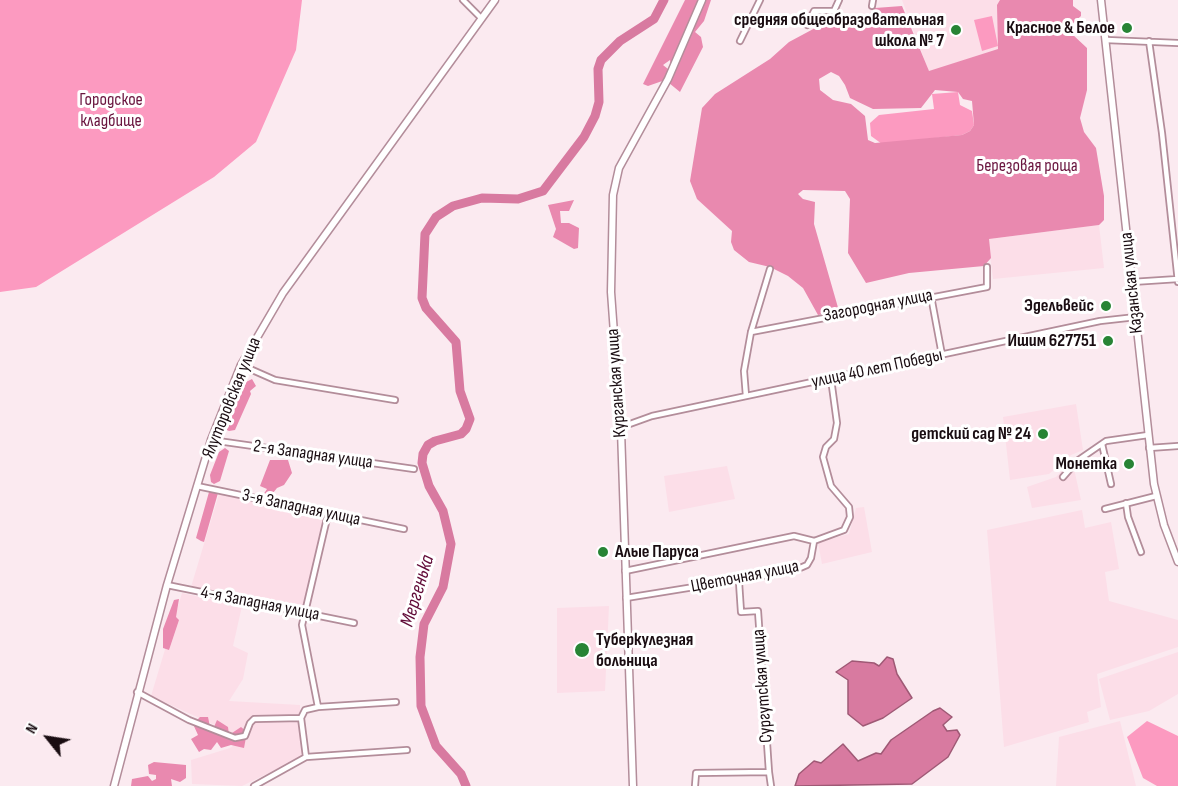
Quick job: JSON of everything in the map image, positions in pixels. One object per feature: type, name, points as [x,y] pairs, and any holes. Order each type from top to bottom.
[{"type":"main road","name":"Ялуторовская улица","points":[[114,786],[167,585],[212,440],[241,365],[268,315],[495,0]]},
{"type":"main road","name":"Курганская улица","points":[[633,786],[621,430],[611,292],[613,195],[619,168],[668,79],[702,0]]},
{"type":"main road","name":"Казанская улица","points":[[1101,0],[1149,448],[1156,496],[1178,562]]},
{"type":"street","points":[[463,0],[481,18]]},
{"type":"street","points":[[740,41],[760,0]]},
{"type":"street","points":[[807,25],[814,11],[834,11],[838,0]]},
{"type":"street","points":[[1106,40],[1178,43]]},
{"type":"street","points":[[1132,282],[1178,280],[1162,133],[1149,41]]},
{"type":"street","name":"Загородная улица","points":[[751,332],[987,287],[987,267]]},
{"type":"street","points":[[747,396],[744,371],[751,332],[770,269]]},
{"type":"street","points":[[931,296],[942,355]]},
{"type":"street","name":"улица 40 лет Победы","points":[[621,430],[627,425],[652,416],[1100,321],[1136,317]]},
{"type":"street","points":[[241,365],[275,380],[395,400]]},
{"type":"street","name":"Цветочная улица","points":[[626,598],[739,582],[793,571],[807,565],[812,558],[814,541],[844,530],[850,518],[849,507],[831,486],[824,457],[826,447],[834,439],[837,423],[831,379]]},
{"type":"street","points":[[1063,477],[1077,461],[1102,444],[1148,435]]},
{"type":"street","name":"2-я Западная улица","points":[[212,440],[414,469]]},
{"type":"street","points":[[1102,444],[1111,484]]},
{"type":"street","points":[[1149,448],[1178,446]]},
{"type":"street","name":"3-я Западная улица","points":[[197,486],[404,529]]},
{"type":"street","points":[[1105,508],[1156,496]]},
{"type":"street","points":[[1126,504],[1128,517],[1141,552]]},
{"type":"street","points":[[318,708],[302,625],[328,514]]},
{"type":"street","points":[[625,571],[794,536],[814,541]]},
{"type":"street","name":"Сургутская улица","points":[[739,582],[741,612],[758,611],[769,772]]},
{"type":"street","name":"4-я Западная улица","points":[[167,585],[354,623]]},
{"type":"street","points":[[137,692],[189,720],[235,738],[245,736],[250,723],[255,720],[301,718]]},
{"type":"street","points":[[306,757],[301,718],[305,710],[396,702]]},
{"type":"street","points":[[255,786],[306,757],[407,750]]},
{"type":"street","points":[[695,786],[696,772],[769,772],[771,786]]},
{"type":"shaded area","name":"средняя общеобразовательная школа № 7","points":[[902,0],[1000,0],[1001,48],[929,72]]},
{"type":"shaded area","points":[[1099,225],[1104,268],[993,279],[988,239]]},
{"type":"shaded area","name":"детский сад № 24","points":[[1076,404],[1083,450],[1071,455],[1049,474],[1010,480],[1003,417]]},
{"type":"shaded area","points":[[1072,460],[1081,500],[1032,508],[1027,487],[1056,477]]},
{"type":"shaded area","points":[[727,466],[735,499],[669,512],[664,476]]},
{"type":"shaded area","points":[[219,494],[324,516],[303,610],[191,587]]},
{"type":"shaded area","points":[[864,507],[872,552],[822,564],[818,542],[849,534],[856,508]]},
{"type":"shaded area","points":[[1082,510],[1085,528],[1111,522],[1119,569],[1105,572],[1109,601],[1178,620],[1178,647],[1097,674],[1101,707],[1087,712],[1089,722],[1004,747],[987,530]]},
{"type":"shaded area","points":[[182,593],[242,606],[233,646],[248,653],[243,679],[229,701],[300,705],[300,717],[254,718],[245,734],[230,732],[151,696]]},
{"type":"shaded area","name":"Туберкулезная больница","points":[[609,606],[605,691],[557,693],[557,608]]},
{"type":"shaded area","points":[[1178,652],[1178,694],[1149,711],[1110,720],[1099,679]]},
{"type":"shaded area","points":[[887,657],[893,659],[897,674],[912,698],[883,718],[863,726],[848,714],[848,680],[836,672],[852,661],[874,663],[879,666]]},
{"type":"shaded area","points":[[940,708],[952,717],[943,725],[947,731],[957,730],[960,735],[948,757],[912,784],[795,786],[799,774],[814,761],[821,763],[843,744],[858,761],[876,753],[881,754],[891,740]]},
{"type":"shaded area","points":[[255,720],[300,720],[304,756],[242,786],[192,784],[191,760],[230,748],[248,736],[251,723]]},
{"type":"shaded area","points":[[1120,721],[1136,786],[1056,786],[1059,737]]},
{"type":"green space","name":"Городское кладбище","points":[[0,0],[302,0],[296,50],[256,142],[214,177],[36,287],[0,292]]},
{"type":"green space","points":[[685,0],[711,0],[704,21],[695,32],[701,37],[703,47],[680,92],[669,83],[672,76],[670,60],[663,65],[668,69],[668,79],[648,86],[643,84]]},
{"type":"green space","name":"Березовая роща","points":[[1000,0],[1073,0],[1073,6],[1081,12],[1081,16],[1072,24],[1072,34],[1087,48],[1087,90],[1080,118],[1084,132],[1096,148],[1104,196],[1104,220],[1099,225],[989,239],[991,258],[984,266],[909,273],[866,283],[848,253],[850,199],[845,191],[803,190],[798,194],[803,199],[815,202],[814,224],[839,311],[818,315],[803,288],[788,276],[770,267],[749,262],[734,250],[731,242],[732,231],[697,199],[690,181],[702,108],[715,94],[770,59],[789,42],[817,27],[841,22],[854,24],[863,20],[875,8],[902,6],[929,71],[998,49],[997,5]],"holes":[[[831,72],[839,76],[850,98],[873,109],[921,108],[935,90],[958,92],[963,99],[972,101],[974,125],[970,131],[962,135],[875,143],[868,140],[865,116],[851,104],[833,100],[820,90],[819,79]]]},
{"type":"green space","points":[[992,16],[998,46],[982,51],[974,20]]},
{"type":"green space","points":[[958,92],[960,105],[972,111],[974,125],[970,131],[962,135],[882,144],[871,136],[870,123],[879,115],[934,109],[932,94]]},
{"type":"green space","points":[[574,200],[569,211],[560,211],[561,223],[569,223],[579,228],[578,248],[574,249],[553,237],[556,229],[548,205]]},
{"type":"green space","points":[[252,379],[256,386],[250,391],[251,394],[235,430],[229,431],[223,428],[246,382]]},
{"type":"green space","points":[[225,448],[229,451],[220,481],[214,484],[211,482],[210,475],[219,452]]},
{"type":"green space","points":[[270,460],[288,460],[292,473],[284,485],[277,488],[269,498],[263,495],[267,489],[260,486]]},
{"type":"green space","points":[[209,492],[218,493],[204,542],[196,538]]},
{"type":"green space","points":[[179,599],[176,617],[179,620],[169,650],[163,648],[163,629],[174,600]]},
{"type":"green space","points":[[200,717],[208,717],[210,727],[214,727],[217,720],[228,727],[229,735],[241,727],[247,732],[244,748],[231,745],[221,748],[217,742],[211,750],[204,749],[199,752],[191,739],[198,735],[193,724]]},
{"type":"green space","points":[[1147,721],[1178,736],[1178,786],[1157,786],[1143,778],[1127,737]]},
{"type":"green space","points":[[154,762],[186,765],[186,778],[180,782],[171,779],[172,786],[131,786],[132,779],[148,776],[152,781],[156,779],[156,775],[149,774],[148,765]]},
{"type":"waterway","name":"Мергенька","points":[[466,786],[461,774],[436,746],[421,706],[420,657],[424,624],[443,587],[451,544],[443,511],[429,486],[422,463],[423,454],[428,445],[435,441],[461,434],[470,419],[460,391],[456,342],[426,308],[422,298],[425,234],[436,217],[453,206],[482,198],[518,199],[543,191],[584,137],[595,116],[599,102],[598,69],[601,60],[620,41],[654,19],[664,0]]},
{"type":"place","name":"Красное & Белое","points":[[1127,28]]},
{"type":"place","name":"средняя общеобразовательная школа № 7","points":[[956,30]]},
{"type":"place","name":"Эдельвейс","points":[[1106,306]]},
{"type":"place","name":"Ишим 627751","points":[[1108,341]]},
{"type":"place","name":"детский сад № 24","points":[[1043,434]]},
{"type":"place","name":"Монетка","points":[[1129,464]]},
{"type":"place","name":"Алые Паруса","points":[[603,552]]},
{"type":"place","name":"Туберкулезная больница","points":[[582,650]]}]
